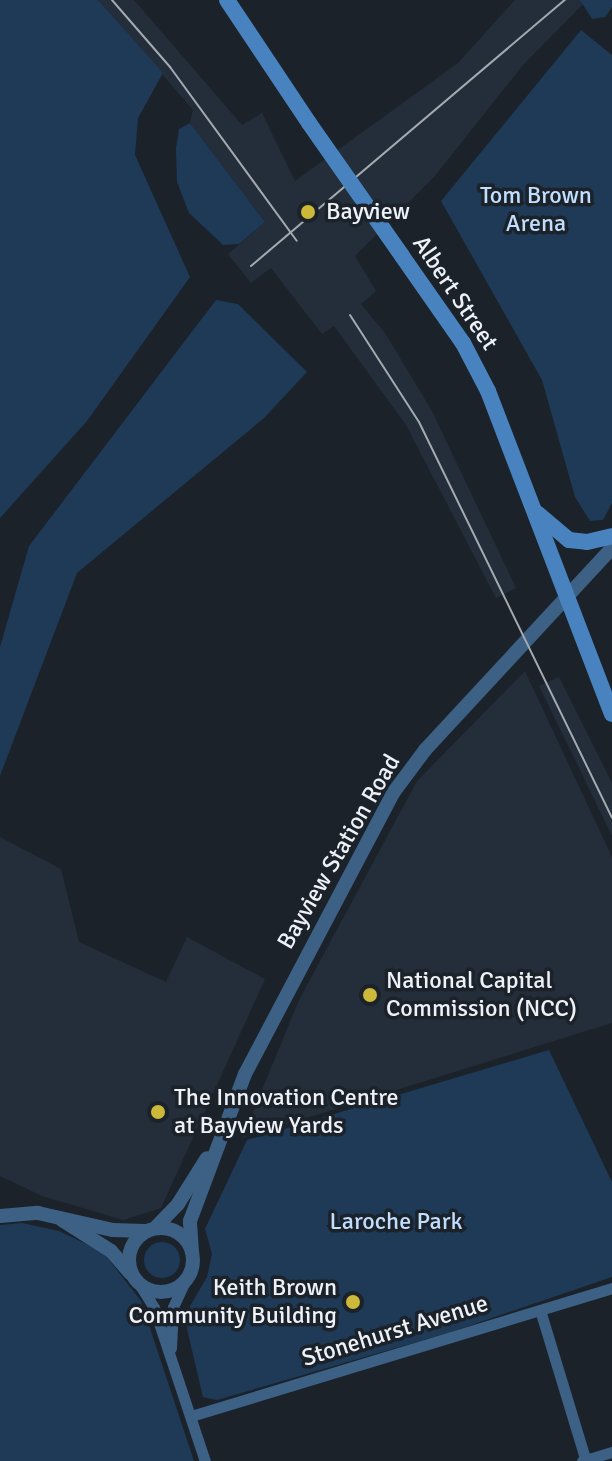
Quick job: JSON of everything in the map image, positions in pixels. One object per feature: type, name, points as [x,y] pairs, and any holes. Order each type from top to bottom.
[{"type":"main road","name":"Albert Street","points":[[227,0],[478,368],[612,714]]},
{"type":"main road","points":[[529,503],[550,528],[569,540],[587,542],[612,536]]},
{"type":"street","name":"Bayview Station Road","points":[[192,1252],[190,1221],[218,1141],[278,1006],[393,793],[425,750],[612,548]]},
{"type":"street","name":"Bayview Station Road","points":[[151,1229],[178,1204],[218,1141]]},
{"type":"street","points":[[0,1216],[28,1213],[113,1230],[151,1229],[182,1235],[192,1252],[185,1281],[173,1307],[170,1353]]},
{"type":"street","points":[[58,1218],[111,1251],[136,1279],[164,1292],[185,1281]]},
{"type":"street","points":[[151,1229],[131,1249],[136,1279],[170,1353],[205,1461]]},
{"type":"street","name":"Stonehurst Avenue","points":[[191,1416],[612,1288]]},
{"type":"street","points":[[540,1310],[584,1461],[612,1452]]},
{"type":"shaded area","points":[[98,0],[134,0],[242,125],[262,113],[295,181],[458,63],[515,0],[587,0],[523,65],[434,177],[355,256],[376,291],[361,304],[385,333],[432,411],[516,588],[496,598],[406,425],[334,326],[322,334],[271,268],[251,283],[228,254],[265,222],[190,123],[193,110]]},
{"type":"shaded area","points":[[525,671],[612,857],[612,1023],[242,1138],[299,1000],[417,781]]},
{"type":"shaded area","points":[[559,677],[612,783],[612,836],[539,686]]},
{"type":"shaded area","points":[[0,837],[61,869],[79,942],[166,982],[187,937],[265,979],[161,1208],[123,1220],[42,1196],[0,1176]]},
{"type":"green space","points":[[0,0],[98,0],[163,73],[138,118],[135,155],[190,277],[87,421],[0,518]]},
{"type":"green space","points":[[580,0],[612,0],[612,7],[605,17],[592,19]]},
{"type":"green space","name":"Tom Brown Arena","points":[[581,30],[612,55],[612,503],[603,520],[590,521],[575,497],[542,380],[441,201]]},
{"type":"green space","points":[[190,123],[265,222],[239,244],[223,245],[189,213],[177,182],[176,148],[179,129]]},
{"type":"green space","points":[[216,300],[238,304],[307,372],[264,418],[77,573],[0,776],[0,647],[29,546]]},
{"type":"green space","name":"Laroche Park","points":[[549,1050],[612,1182],[612,1277],[451,1332],[217,1400],[203,1397],[187,1329],[190,1306],[207,1277],[212,1254],[205,1229],[247,1140]]},
{"type":"green space","points":[[22,1223],[59,1231],[103,1252],[141,1301],[194,1461],[0,1461],[0,1225]]},
{"type":"green space","points":[[162,1242],[175,1247],[180,1260],[175,1273],[162,1278],[149,1273],[144,1260],[149,1247]]},
{"type":"tram line","points":[[112,0],[170,67],[297,241]]},
{"type":"tram line","points":[[251,266],[565,0]]},
{"type":"tram line","points":[[350,315],[419,422],[612,817]]},
{"type":"place","name":"Bayview","points":[[308,212]]},
{"type":"place","name":"National Capital Commission (NCC)","points":[[370,995]]},
{"type":"place","name":"The Innovation Centre at Bayview Yards","points":[[158,1112]]},
{"type":"place","name":"Keith Brown Community Building","points":[[353,1302]]}]
